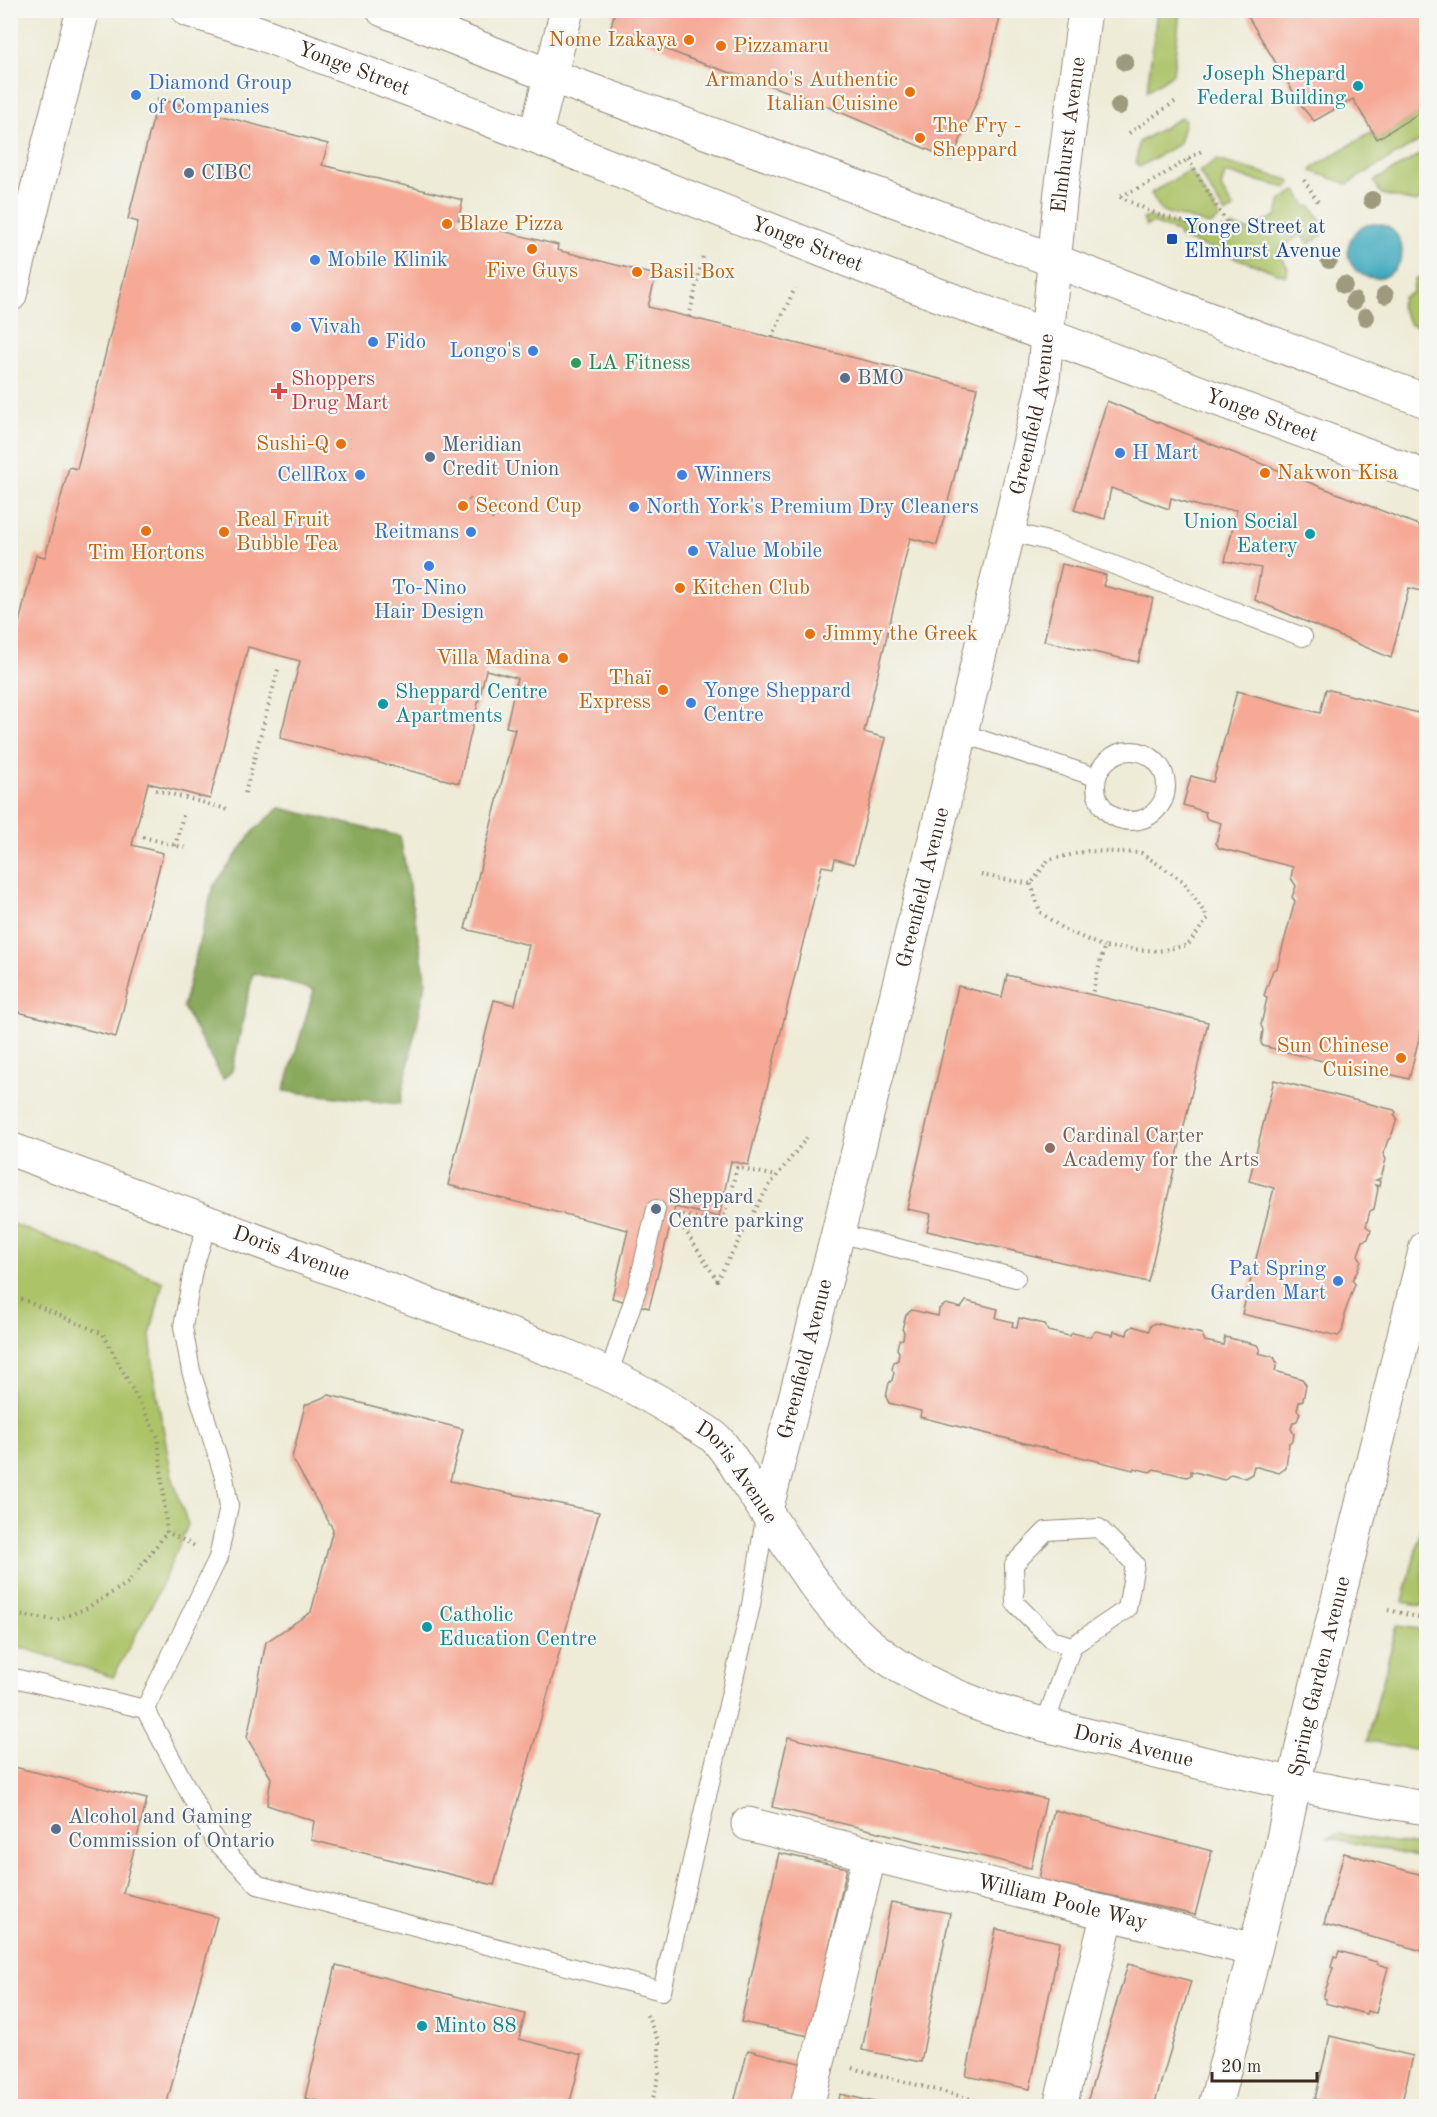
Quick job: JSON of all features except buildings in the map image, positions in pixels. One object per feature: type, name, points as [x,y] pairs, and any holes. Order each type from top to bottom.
[{"type":"street","points":[[10,295],[83,10]]},
{"type":"street","name":"Yonge Street","points":[[188,10],[248,29],[535,137],[880,273],[1426,477]]},
{"type":"street","points":[[382,10],[551,76],[904,204],[1426,401]]},
{"type":"street","points":[[535,137],[567,10]]},
{"type":"street","name":"Elmhurst Avenue","points":[[1054,261],[1085,10]]},
{"type":"street","name":"Greenfield Avenue","points":[[766,1510],[838,1233],[961,733],[1042,389],[1054,261]]},
{"type":"street","name":"Doris Avenue","points":[[10,1149],[562,1354],[609,1373],[663,1403],[717,1440],[827,1601],[862,1638],[887,1659],[924,1682],[963,1700],[1045,1724],[1294,1785],[1426,1808]]},
{"type":"street","name":"Spring Garden Avenue","points":[[1215,2106],[1281,1848],[1306,1728],[1426,1252]]},
{"type":"street","name":"William Poole Way","points":[[748,1824],[1255,1950]]},
{"type":"street","points":[[807,2106],[870,1854]]},
{"type":"street","points":[[1060,2106],[1108,1913]]},
{"type":"lane","points":[[1007,531],[1056,543],[1303,637]]},
{"type":"lane","points":[[961,733],[1096,777]]},
{"type":"lane","points":[[609,1373],[637,1289],[656,1209]]},
{"type":"lane","points":[[145,1709],[218,1558],[229,1506],[224,1477],[191,1371],[183,1327],[193,1270],[208,1222]]},
{"type":"lane","points":[[838,1233],[1016,1278]]},
{"type":"lane","points":[[10,1677],[145,1709],[215,1841],[258,1885],[662,1991],[751,1605],[766,1510]]},
{"type":"lane","points":[[1045,1724],[1072,1646],[1127,1609],[1135,1564],[1099,1528],[1046,1531],[1014,1564],[1015,1603],[1052,1640],[1072,1646]]},
{"type":"path","points":[[1128,133],[1176,101]]},
{"type":"path","points":[[1188,159],[1226,222],[1213,230],[1159,215],[1120,197],[1151,182],[1188,159],[1203,150]]},
{"type":"path","points":[[1304,180],[1318,202]]},
{"type":"path","points":[[689,317],[703,256]]},
{"type":"path","points":[[772,337],[795,288]]},
{"type":"path","points":[[469,499],[494,520]]},
{"type":"path","points":[[245,793],[279,666]]},
{"type":"path","points":[[156,790],[227,809]]},
{"type":"path","points":[[175,846],[184,812]]},
{"type":"path","points":[[143,837],[186,848]]},
{"type":"path","points":[[1088,851],[1141,853],[1183,881],[1208,918],[1188,945],[1159,951],[1104,947],[1063,929],[1040,912],[1030,884],[1048,860],[1088,851]]},
{"type":"path","points":[[981,875],[1030,884]]},
{"type":"path","points":[[1092,995],[1104,947]]},
{"type":"path","points":[[681,1224],[717,1280],[768,1187],[810,1135]]},
{"type":"path","points":[[679,1235],[684,1214],[722,1224],[737,1168],[777,1176]]},
{"type":"path","points":[[10,1294],[103,1334],[158,1437],[167,1533],[128,1583],[86,1609],[56,1620],[10,1614]]},
{"type":"path","points":[[167,1533],[218,1558]]},
{"type":"path","points":[[1388,1610],[1426,1619]]},
{"type":"path","points":[[644,2008],[659,2043],[659,2076],[651,2106]]},
{"type":"path","points":[[819,2059],[998,2106]]},
{"type":"green space","points":[[1157,11],[1180,11],[1173,74],[1147,91]]},
{"type":"green space","points":[[1426,109],[1426,137],[1347,184],[1311,171],[1315,166],[1372,132],[1378,139]]},
{"type":"green space","points":[[1182,117],[1185,120],[1179,144],[1139,167],[1136,162],[1139,142]]},
{"type":"green space","points":[[1421,154],[1426,164],[1426,195],[1416,202],[1381,194],[1374,181]]},
{"type":"green space","points":[[1216,160],[1289,180],[1291,183],[1287,188],[1225,173],[1221,188],[1234,209],[1225,214],[1199,172]]},
{"type":"green space","points":[[1190,170],[1220,218],[1210,225],[1161,211],[1151,193]]},
{"type":"green space","points":[[1295,191],[1298,192],[1307,208],[1311,206],[1324,225],[1322,235],[1309,244],[1304,237],[1300,236],[1279,248],[1279,254],[1288,268],[1286,276],[1180,238],[1177,232],[1153,223],[1146,226],[1143,219],[1149,217],[1216,236],[1233,226],[1250,231],[1277,215],[1281,200]]},
{"type":"green space","points":[[1426,261],[1426,323],[1420,327],[1410,324],[1400,306],[1403,297],[1412,293],[1415,279],[1423,276]]},
{"type":"green space","points":[[280,808],[400,836],[426,981],[400,1104],[284,1091],[314,990],[253,973],[232,1071],[223,1079],[183,1007],[213,887],[256,828]]},
{"type":"green space","points":[[10,1223],[163,1282],[150,1335],[156,1390],[172,1476],[188,1525],[156,1597],[113,1677],[11,1644]]},
{"type":"green space","points":[[1426,1509],[1426,1555],[1422,1567],[1424,1606],[1403,1602]]},
{"type":"green space","points":[[1397,1626],[1426,1630],[1425,1751],[1367,1741]]},
{"type":"green space","points":[[1340,1834],[1426,1847],[1426,1859],[1326,1837]]},
{"type":"water","points":[[1370,224],[1380,224],[1390,228],[1398,236],[1402,251],[1398,266],[1390,274],[1380,278],[1370,278],[1360,274],[1352,266],[1348,256],[1348,246],[1352,236],[1360,228]]},
{"type":"place","name":"Nome Izakaya","points":[[689,40]]},
{"type":"place","name":"Pizzamaru","points":[[721,46]]},
{"type":"place","name":"Joseph Shepard Federal Building","points":[[1358,86]]},
{"type":"place","name":"Armando's Authentic Italian Cuisine","points":[[910,92]]},
{"type":"place","name":"Diamond Group of Companies","points":[[136,95]]},
{"type":"place","name":"The Fry - Sheppard","points":[[920,138]]},
{"type":"place","name":"CIBC","points":[[189,173]]},
{"type":"place","name":"Blaze Pizza","points":[[447,224]]},
{"type":"place","name":"Yonge Street at Elmhurst Avenue","points":[[1172,239]]},
{"type":"place","name":"Five Guys","points":[[532,249]]},
{"type":"place","name":"Mobile Klinik","points":[[315,260]]},
{"type":"place","name":"Basil Box","points":[[637,272]]},
{"type":"place","name":"Vivah","points":[[296,327]]},
{"type":"place","name":"Fido","points":[[373,342]]},
{"type":"place","name":"Longo's","points":[[533,351]]},
{"type":"place","name":"LA Fitness","points":[[576,363]]},
{"type":"place","name":"BMO","points":[[845,378]]},
{"type":"place","name":"Shoppers Drug Mart","points":[[279,391]]},
{"type":"place","name":"Sushi-Q","points":[[341,444]]},
{"type":"place","name":"H Mart","points":[[1120,453]]},
{"type":"place","name":"Meridian Credit Union","points":[[430,457]]},
{"type":"place","name":"Nakwon Kisa","points":[[1265,473]]},
{"type":"place","name":"CellRox","points":[[360,475]]},
{"type":"place","name":"Winners","points":[[682,475]]},
{"type":"place","name":"Second Cup","points":[[463,506]]},
{"type":"place","name":"North York's Premium Dry Cleaners","points":[[634,507]]},
{"type":"place","name":"Tim Hortons","points":[[146,531]]},
{"type":"place","name":"Real Fruit Bubble Tea","points":[[224,532]]},
{"type":"place","name":"Reitmans","points":[[471,532]]},
{"type":"place","name":"Union Social Eatery","points":[[1310,534]]},
{"type":"place","name":"Value Mobile","points":[[693,551]]},
{"type":"place","name":"To-Nino Hair Design","points":[[429,566]]},
{"type":"place","name":"Kitchen Club","points":[[680,588]]},
{"type":"place","name":"Jimmy the Greek","points":[[810,634]]},
{"type":"place","name":"Villa Madina","points":[[563,658]]},
{"type":"place","name":"Thaï Express","points":[[663,690]]},
{"type":"place","name":"Yonge Sheppard Centre","points":[[691,703]]},
{"type":"place","name":"Sheppard Centre Apartments","points":[[383,704]]},
{"type":"place","name":"Sun Chinese Cuisine","points":[[1401,1058]]},
{"type":"place","name":"Cardinal Carter Academy for the Arts","points":[[1050,1148]]},
{"type":"place","name":"Sheppard Centre parking","points":[[656,1209]]},
{"type":"place","name":"Pat Spring Garden Mart","points":[[1338,1281]]},
{"type":"place","name":"Catholic Education Centre","points":[[427,1627]]},
{"type":"place","name":"Alcohol and Gaming Commission of Ontario","points":[[56,1829]]},
{"type":"place","name":"Minto 88","points":[[422,2026]]}]
